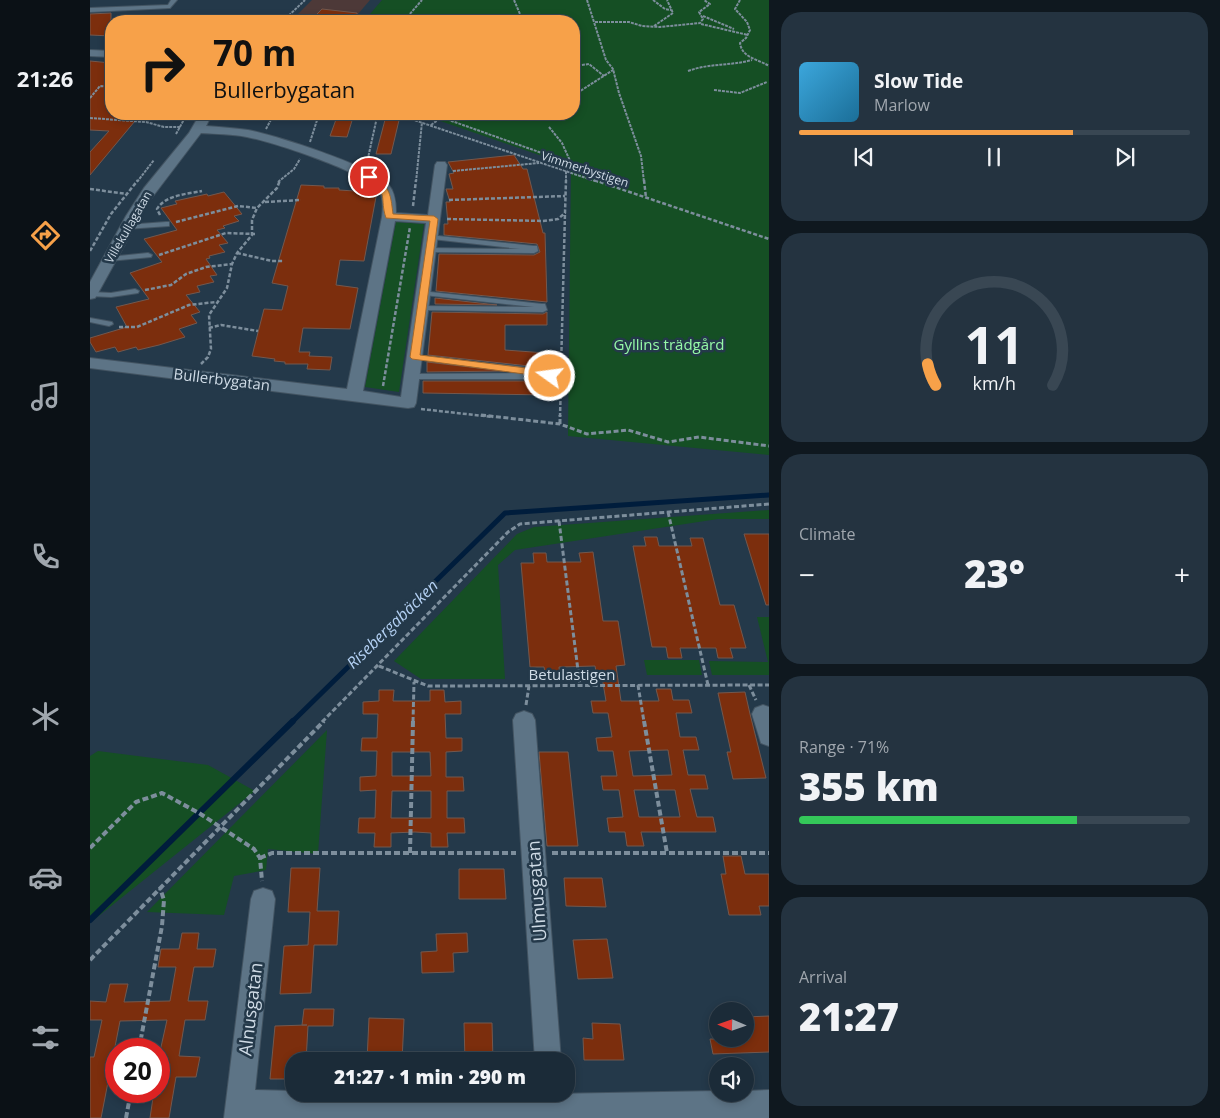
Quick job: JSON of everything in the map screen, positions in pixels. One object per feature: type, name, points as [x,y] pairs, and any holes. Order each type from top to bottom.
[{"type":"street","points":[[90,53],[105,54]]},
{"type":"street","name":"Villekullagatan","points":[[90,294],[126,227],[146,195],[199,129],[203,120]]},
{"type":"street","points":[[199,129],[251,134],[350,169],[369,177],[383,186],[387,194],[389,217],[354,395]]},
{"type":"street","name":"Bullerbygatan","points":[[90,363],[408,403],[440,169]]},
{"type":"street","points":[[389,217],[434,219]]},
{"type":"street","points":[[763,714],[769,737]]},
{"type":"street","name":"Ulmusgatan","points":[[524,720],[547,1052]]},
{"type":"street","name":"Alnusgatan","points":[[239,1111],[263,899]]},
{"type":"street","points":[[239,1111],[769,1104]]},
{"type":"lane","points":[[90,10],[170,6],[174,0]]},
{"type":"lane","points":[[126,227],[166,224]]},
{"type":"lane","points":[[431,244],[534,248],[534,250],[431,244]]},
{"type":"lane","points":[[109,259],[148,254]]},
{"type":"lane","points":[[90,294],[111,295],[135,291]]},
{"type":"lane","points":[[423,301],[542,306],[543,310],[423,301]]},
{"type":"lane","points":[[90,320],[109,324]]},
{"type":"lane","points":[[412,376],[550,376],[551,373],[415,357]]},
{"type":"path","points":[[289,15],[305,0]]},
{"type":"path","points":[[409,15],[422,0]]},
{"type":"path","points":[[514,0],[520,15]]},
{"type":"path","points":[[587,0],[606,60],[613,70],[618,93],[641,156],[646,198]]},
{"type":"path","points":[[653,0],[665,9],[672,10]]},
{"type":"path","points":[[654,26],[673,13],[668,0]]},
{"type":"path","points":[[700,23],[703,21],[699,12],[710,4],[704,0]]},
{"type":"path","points":[[740,0],[735,9],[749,26],[748,35],[740,46],[753,59],[769,66]]},
{"type":"path","points":[[701,16],[715,20],[748,35]]},
{"type":"path","points":[[595,22],[623,22],[654,26],[700,23],[739,31]]},
{"type":"path","points":[[688,70],[704,65],[740,63],[753,59]]},
{"type":"path","points":[[580,65],[589,64],[604,76]]},
{"type":"path","points":[[580,91],[613,70]]},
{"type":"path","points":[[714,90],[740,94],[768,82],[768,86]]},
{"type":"path","points":[[90,98],[100,86],[105,86]]},
{"type":"path","points":[[90,118],[105,119]]},
{"type":"path","points":[[118,120],[146,122],[164,127],[199,129]]},
{"type":"path","points":[[190,375],[208,357],[211,349],[209,315],[227,288],[232,264],[237,253],[252,235],[252,220],[257,208],[277,188],[278,182],[294,169],[300,158],[307,153],[317,120]]},
{"type":"path","points":[[350,169],[368,158],[376,120]]},
{"type":"path","name":"Vimmerbystigen","points":[[416,120],[769,239]]},
{"type":"path","points":[[431,125],[437,120]]},
{"type":"path","points":[[449,120],[571,163]]},
{"type":"path","points":[[380,399],[411,218],[422,122]]},
{"type":"path","points":[[549,127],[562,143],[571,163]]},
{"type":"path","points":[[440,169],[540,163]]},
{"type":"path","points":[[560,424],[566,172],[571,163]]},
{"type":"path","points":[[90,189],[146,195]]},
{"type":"path","points":[[202,192],[168,199],[160,204],[157,210],[166,224],[238,206],[257,208]]},
{"type":"path","points":[[436,201],[565,196]]},
{"type":"path","points":[[264,202],[301,200]]},
{"type":"path","points":[[434,219],[544,221],[558,219],[565,213]]},
{"type":"path","points":[[148,254],[160,255],[234,232],[255,234]]},
{"type":"path","points":[[237,253],[272,261],[283,261]]},
{"type":"path","points":[[135,291],[171,285],[186,274],[206,267],[232,264]]},
{"type":"path","points":[[109,324],[122,328],[134,328],[151,323],[185,306],[216,302]]},
{"type":"path","points":[[209,328],[222,325],[258,330]]},
{"type":"path","points":[[419,409],[560,424],[588,434],[628,430],[668,442],[699,437],[769,446]]},
{"type":"path","points":[[90,960],[508,532],[520,524],[769,504]]},
{"type":"path","points":[[668,512],[708,685]]},
{"type":"path","points":[[559,521],[580,686]]},
{"type":"path","name":"Betulastigen","points":[[379,666],[414,682],[428,686],[769,685]]},
{"type":"path","points":[[410,853],[414,682]]},
{"type":"path","points":[[638,685],[667,853]]},
{"type":"path","points":[[90,848],[136,802],[162,793],[198,813],[218,828],[254,849],[260,858],[263,899]]},
{"type":"path","points":[[141,1038],[162,926],[164,900],[160,888]]},
{"type":"path","points":[[126,1118],[129,1103]]},
{"type":"shaded area","points":[[312,0],[370,0],[357,15],[297,15]]},
{"type":"green space","name":"Gyllins trädgård","points":[[382,0],[769,0],[769,455],[568,436],[571,166],[437,120],[580,120],[580,15],[369,15]]},
{"type":"green space","points":[[396,222],[424,224],[399,392],[365,387]]},
{"type":"green space","points":[[769,510],[769,519],[718,519],[515,550],[498,565],[505,679],[421,679],[394,661],[517,534],[534,527]]},
{"type":"green space","points":[[757,617],[769,617],[769,675],[712,675],[709,661],[768,662]]},
{"type":"green space","points":[[644,660],[699,660],[702,675],[647,675]]},
{"type":"green space","points":[[327,730],[318,854],[268,849],[266,870],[234,876],[224,915],[147,912]]},
{"type":"green space","points":[[98,751],[208,765],[255,791],[90,923],[90,756]]},
{"type":"building","points":[[322,9],[357,13],[357,15],[316,15]]},
{"type":"building","points":[[111,13],[111,15],[105,15],[105,36],[90,35],[90,14]]},
{"type":"building","points":[[90,61],[105,62],[105,120],[136,120],[90,175],[90,152],[109,131],[90,130]]},
{"type":"building","points":[[336,120],[352,120],[347,137],[330,136]]},
{"type":"building","points":[[385,120],[399,120],[391,154],[376,154]]},
{"type":"building","points":[[514,155],[523,169],[527,169],[543,233],[545,233],[547,302],[436,291],[439,254],[534,255],[540,252],[537,244],[444,235],[444,224],[448,224],[446,202],[450,202],[446,189],[453,189],[449,174],[454,173],[448,162]]},
{"type":"building","points":[[301,185],[370,192],[370,197],[376,197],[364,261],[340,260],[336,285],[358,288],[350,329],[303,328],[299,352],[310,352],[309,356],[332,357],[330,370],[307,369],[308,364],[285,364],[285,362],[274,361],[275,359],[252,356],[264,309],[282,310],[288,286],[272,283]]},
{"type":"building","points":[[224,192],[242,214],[234,216],[239,221],[217,230],[228,243],[219,245],[225,252],[209,256],[210,258],[206,259],[217,275],[210,276],[214,282],[197,286],[200,292],[186,295],[200,312],[191,315],[197,323],[179,329],[185,337],[159,345],[138,350],[136,347],[118,352],[115,347],[96,352],[90,342],[90,338],[127,327],[116,307],[149,299],[130,273],[162,262],[144,239],[177,230],[161,208],[177,204],[175,201]]},
{"type":"building","points":[[435,298],[497,305],[435,304]]},
{"type":"building","points":[[432,312],[543,314],[547,312],[547,325],[505,325],[505,350],[546,353],[547,368],[428,355]]},
{"type":"building","points":[[427,362],[504,371],[427,372]]},
{"type":"building","points":[[423,381],[547,381],[548,395],[423,393]]},
{"type":"building","points":[[744,534],[769,534],[769,605],[766,605]]},
{"type":"building","points":[[644,537],[657,537],[659,546],[692,546],[690,538],[703,538],[720,605],[734,605],[746,648],[730,648],[733,658],[718,658],[716,648],[680,648],[682,658],[668,658],[666,647],[652,647],[633,546],[646,546]]},
{"type":"building","points":[[593,552],[603,621],[618,621],[625,665],[616,666],[621,701],[659,701],[656,689],[671,689],[673,700],[689,700],[692,713],[676,713],[680,737],[696,737],[699,750],[683,750],[688,775],[705,775],[708,789],[690,789],[697,817],[713,817],[716,832],[641,832],[644,846],[627,846],[625,832],[609,832],[607,818],[623,817],[619,790],[603,790],[601,776],[617,776],[613,751],[598,751],[596,738],[612,737],[608,713],[593,713],[591,701],[606,701],[602,677],[597,677],[595,666],[559,667],[560,678],[546,678],[544,667],[530,667],[521,563],[534,563],[533,553],[546,553],[547,562],[581,562],[579,553]],"holes":[[[668,750],[672,775],[633,776],[629,751]],[[634,790],[675,790],[680,817],[639,817]]]},
{"type":"building","points":[[379,690],[394,690],[393,701],[430,701],[430,690],[444,690],[445,702],[461,701],[461,714],[445,714],[446,738],[462,738],[462,751],[446,752],[446,777],[463,777],[464,791],[447,791],[447,818],[464,818],[465,833],[447,833],[448,847],[431,847],[431,833],[415,832],[391,833],[391,847],[374,847],[375,833],[358,833],[359,818],[375,818],[376,790],[360,791],[360,777],[376,776],[377,751],[361,751],[362,738],[377,738],[378,714],[363,714],[363,702],[379,701]],"holes":[[[392,752],[430,752],[431,776],[392,776]],[[392,791],[431,791],[431,818],[391,818]]]},
{"type":"building","points":[[745,692],[766,778],[733,779],[727,752],[731,752],[718,693]]},
{"type":"building","points":[[539,752],[568,752],[578,846],[547,846]]},
{"type":"building","points":[[723,856],[741,856],[745,874],[769,874],[769,906],[759,906],[761,915],[729,915],[721,874],[726,874]]},
{"type":"building","points":[[291,868],[320,868],[317,911],[339,911],[337,945],[314,945],[311,993],[280,994],[284,946],[308,945],[310,912],[288,912]]},
{"type":"building","points":[[459,869],[504,869],[506,899],[459,899]]},
{"type":"building","points":[[564,878],[602,878],[606,907],[566,906]]},
{"type":"building","points":[[182,933],[199,933],[197,949],[216,949],[213,967],[194,967],[188,1001],[208,1001],[205,1020],[185,1020],[179,1056],[200,1057],[196,1077],[176,1077],[169,1118],[150,1118],[152,1103],[170,1103],[170,1038],[163,1038],[167,1020],[120,1021],[117,1038],[105,1038],[105,1098],[101,1118],[90,1118],[90,1057],[94,1057],[102,1020],[90,1020],[90,1001],[106,1002],[110,984],[128,984],[124,1002],[170,1001],[176,967],[158,967],[161,949],[179,949]]},
{"type":"building","points":[[467,933],[468,952],[453,953],[454,972],[422,973],[421,952],[437,951],[436,934]]},
{"type":"building","points":[[607,939],[613,978],[578,979],[573,940]]},
{"type":"building","points":[[304,1009],[334,1009],[333,1026],[308,1026],[307,1052],[285,1052],[285,1079],[270,1079],[275,1026],[307,1025],[302,1025]]},
{"type":"building","points":[[769,1016],[769,1052],[713,1054],[712,1048],[754,1048],[754,1017]]},
{"type":"building","points":[[369,1018],[404,1019],[402,1052],[367,1052]]},
{"type":"building","points":[[464,1023],[492,1023],[493,1052],[465,1052]]},
{"type":"building","points":[[592,1023],[620,1024],[624,1060],[584,1060],[583,1038],[593,1039]]},
{"type":"waterway","name":"Risebergabäcken","points":[[292,722],[505,513],[769,495]]},
{"type":"waterway","name":"Risebergabäcken","points":[[90,920],[293,721]]},
{"type":"route","points":[[369,177],[383,186],[387,194],[389,217],[434,219],[415,357],[551,373],[550,376]]}]
